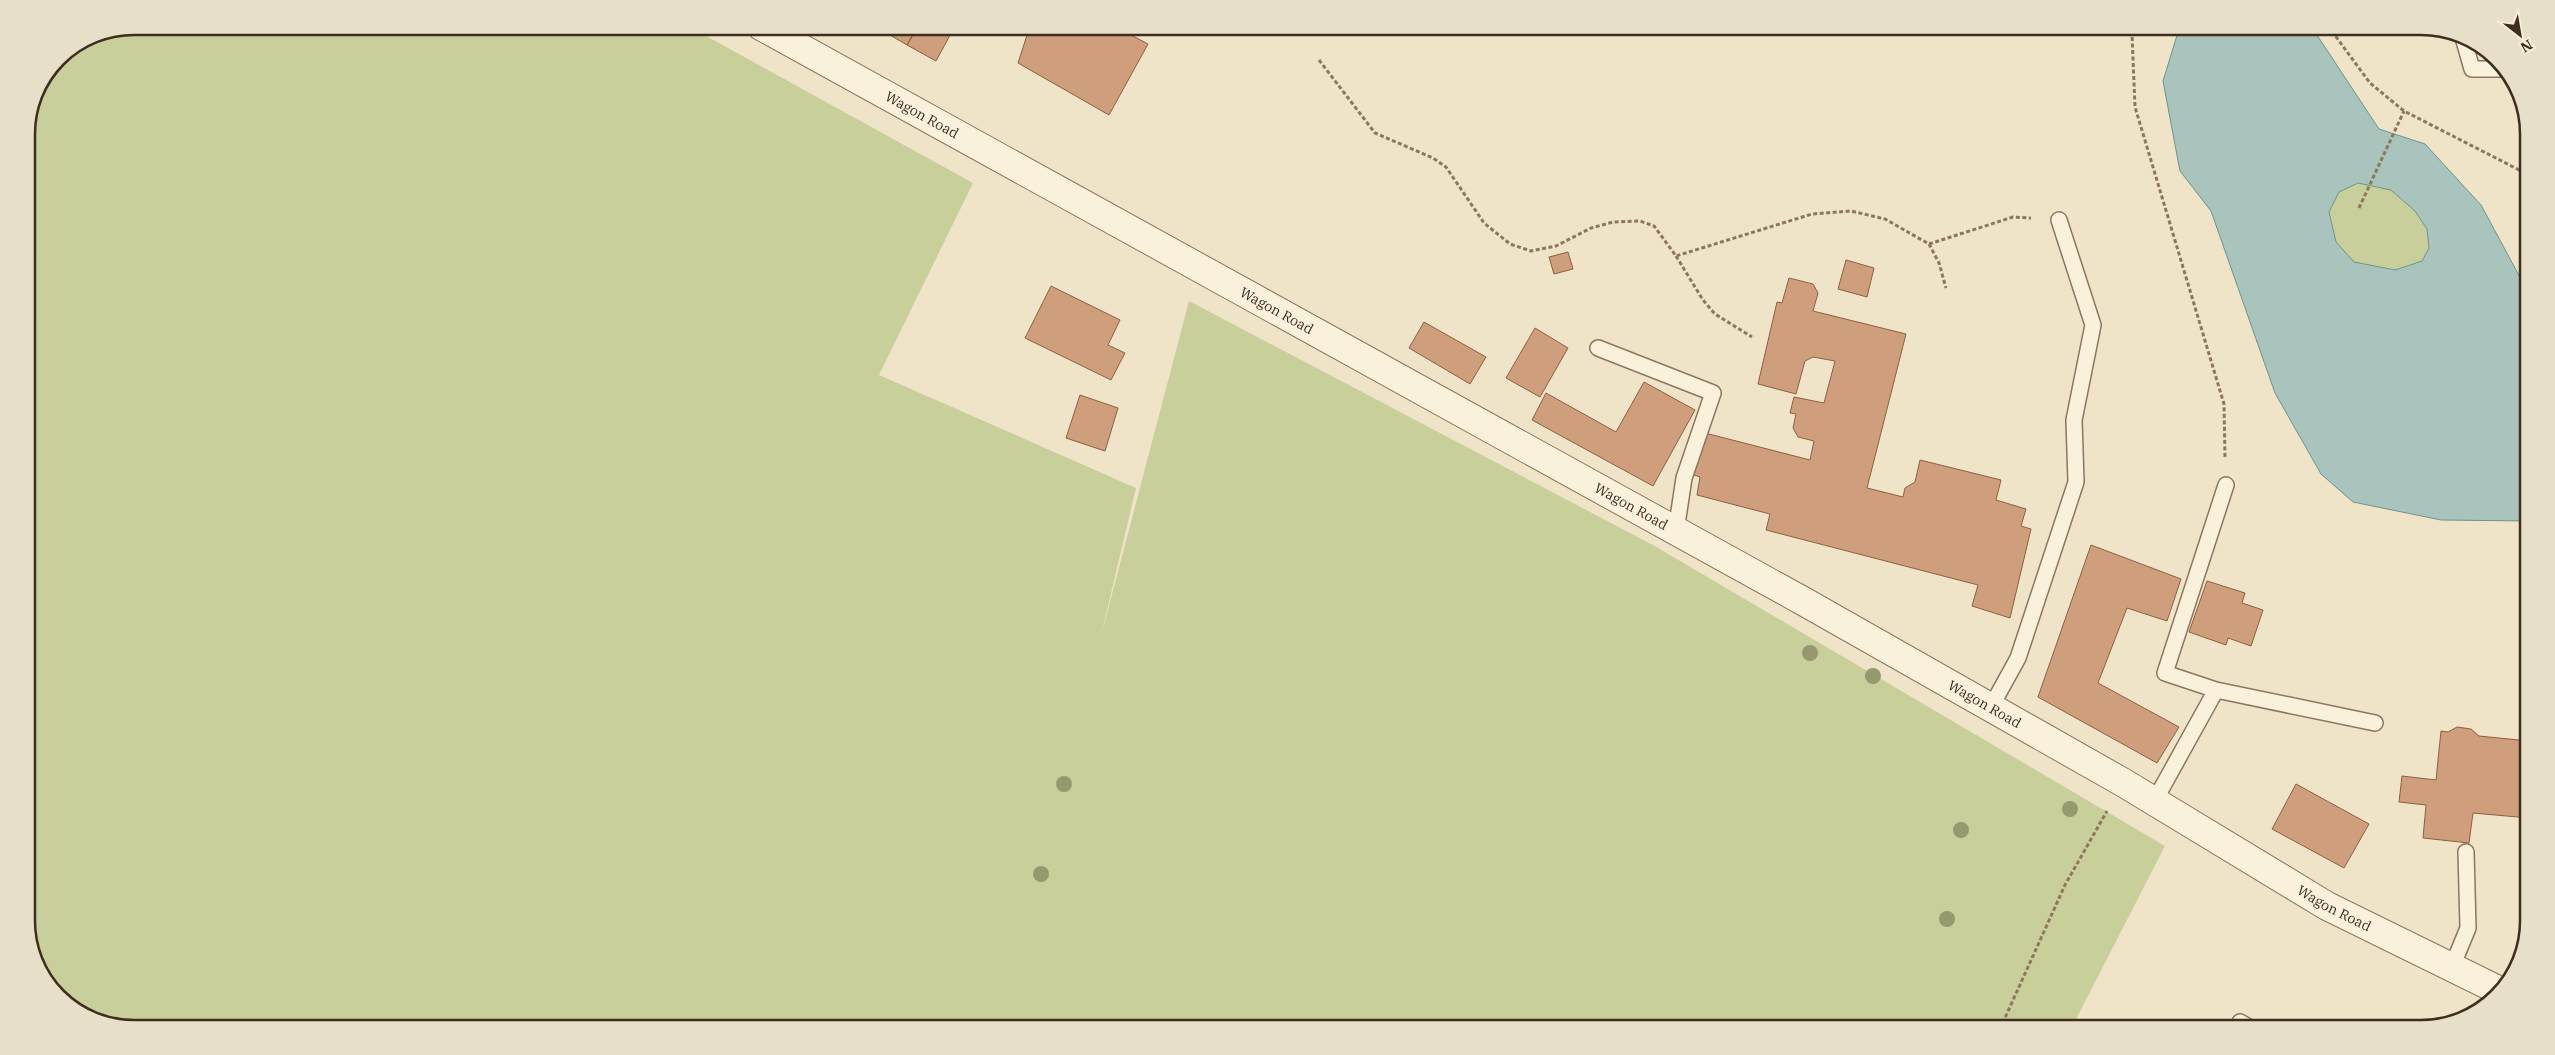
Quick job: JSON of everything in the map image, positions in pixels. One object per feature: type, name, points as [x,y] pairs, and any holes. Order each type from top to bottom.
[{"type":"street","name":"Wagon Road","points":[[777,35],[1676,530],[1991,707],[2124,783],[2327,906],[2494,988]]},
{"type":"lane","points":[[2465,45],[2472,69],[2496,69]]},
{"type":"lane","points":[[1991,707],[2018,658],[2076,482],[2074,420],[2093,325],[2059,220]]},
{"type":"lane","points":[[1598,348],[1713,393],[1684,478],[1676,530]]},
{"type":"lane","points":[[2226,485],[2164,673],[2216,690],[2375,723]]},
{"type":"lane","points":[[2154,802],[2216,690]]},
{"type":"lane","points":[[2452,967],[2468,928],[2466,852]]},
{"type":"path","points":[[2132,35],[2135,107],[2224,404],[2226,485]]},
{"type":"path","points":[[2335,35],[2370,83],[2404,111],[2520,171]]},
{"type":"path","points":[[1319,60],[1375,133],[1433,158],[1446,167],[1484,223],[1510,244],[1532,251],[1556,246],[1591,228],[1613,222],[1640,221],[1654,226],[1676,256],[1703,300],[1715,314],[1752,337]]},
{"type":"path","points":[[2359,208],[2404,111]]},
{"type":"path","points":[[1676,256],[1812,214],[1851,211],[1885,219],[1929,244],[1939,263],[1946,288]]},
{"type":"path","points":[[1929,244],[2013,217],[2059,220]]},
{"type":"path","points":[[2004,1020],[2066,885],[2124,783]]},
{"type":"green space","points":[[127,35],[704,35],[973,183],[879,375],[1136,488],[1100,640],[1189,301],[1653,545],[2165,846],[2076,1020],[127,1020],[96,1013],[74,1000],[55,981],[42,959],[35,928],[35,127],[42,96],[59,69],[74,55],[96,42]]},
{"type":"green space","points":[[2358,183],[2392,190],[2415,211],[2427,229],[2429,248],[2422,261],[2395,270],[2354,262],[2336,242],[2329,212],[2339,192]]},
{"type":"water","points":[[2177,35],[2317,35],[2379,129],[2425,144],[2481,205],[2520,277],[2520,521],[2441,520],[2353,502],[2321,474],[2275,393],[2211,211],[2180,171],[2163,81]],"holes":[[[2358,183],[2391,190],[2415,211],[2427,229],[2429,248],[2422,261],[2395,270],[2354,262],[2336,242],[2329,212],[2339,192]]]},
{"type":"building","points":[[890,35],[913,35],[907,45]]},
{"type":"building","points":[[913,35],[950,35],[936,61],[907,45]]},
{"type":"building","points":[[1027,35],[1131,35],[1148,44],[1109,115],[1018,63]]},
{"type":"building","points":[[1568,252],[1573,269],[1554,274],[1549,257]]},
{"type":"building","points":[[1846,260],[1874,268],[1867,297],[1838,289]]},
{"type":"building","points":[[1789,278],[1813,284],[1818,293],[1813,311],[1906,334],[1867,488],[1903,497],[1905,488],[1915,482],[1920,460],[2001,480],[1996,500],[2026,509],[2021,526],[2031,529],[2010,618],[1972,606],[1978,585],[1766,530],[1770,514],[1697,495],[1700,477],[1694,475],[1705,433],[1810,460],[1814,441],[1798,437],[1793,428],[1796,414],[1790,413],[1794,397],[1824,403],[1835,361],[1813,357],[1805,361],[1796,394],[1758,384],[1777,302],[1782,303]]},
{"type":"building","points":[[1051,286],[1120,320],[1108,345],[1125,353],[1111,380],[1025,338]]},
{"type":"building","points":[[1424,322],[1486,357],[1470,384],[1409,348]]},
{"type":"building","points":[[1535,328],[1568,348],[1540,397],[1506,378]]},
{"type":"building","points":[[1644,382],[1695,410],[1653,486],[1532,420],[1546,393],[1616,432]]},
{"type":"building","points":[[1080,395],[1118,408],[1105,451],[1066,438]]},
{"type":"building","points":[[2091,545],[2181,579],[2167,621],[2127,608],[2098,683],[2179,727],[2157,763],[2038,697]]},
{"type":"building","points":[[2207,581],[2245,593],[2242,603],[2263,610],[2251,646],[2228,638],[2226,645],[2189,632]]},
{"type":"building","points":[[2457,727],[2471,729],[2479,736],[2520,740],[2520,817],[2473,813],[2469,843],[2423,838],[2426,805],[2399,802],[2402,776],[2436,780],[2441,731],[2448,732]]},
{"type":"building","points":[[2296,784],[2369,824],[2344,868],[2272,829]]}]
